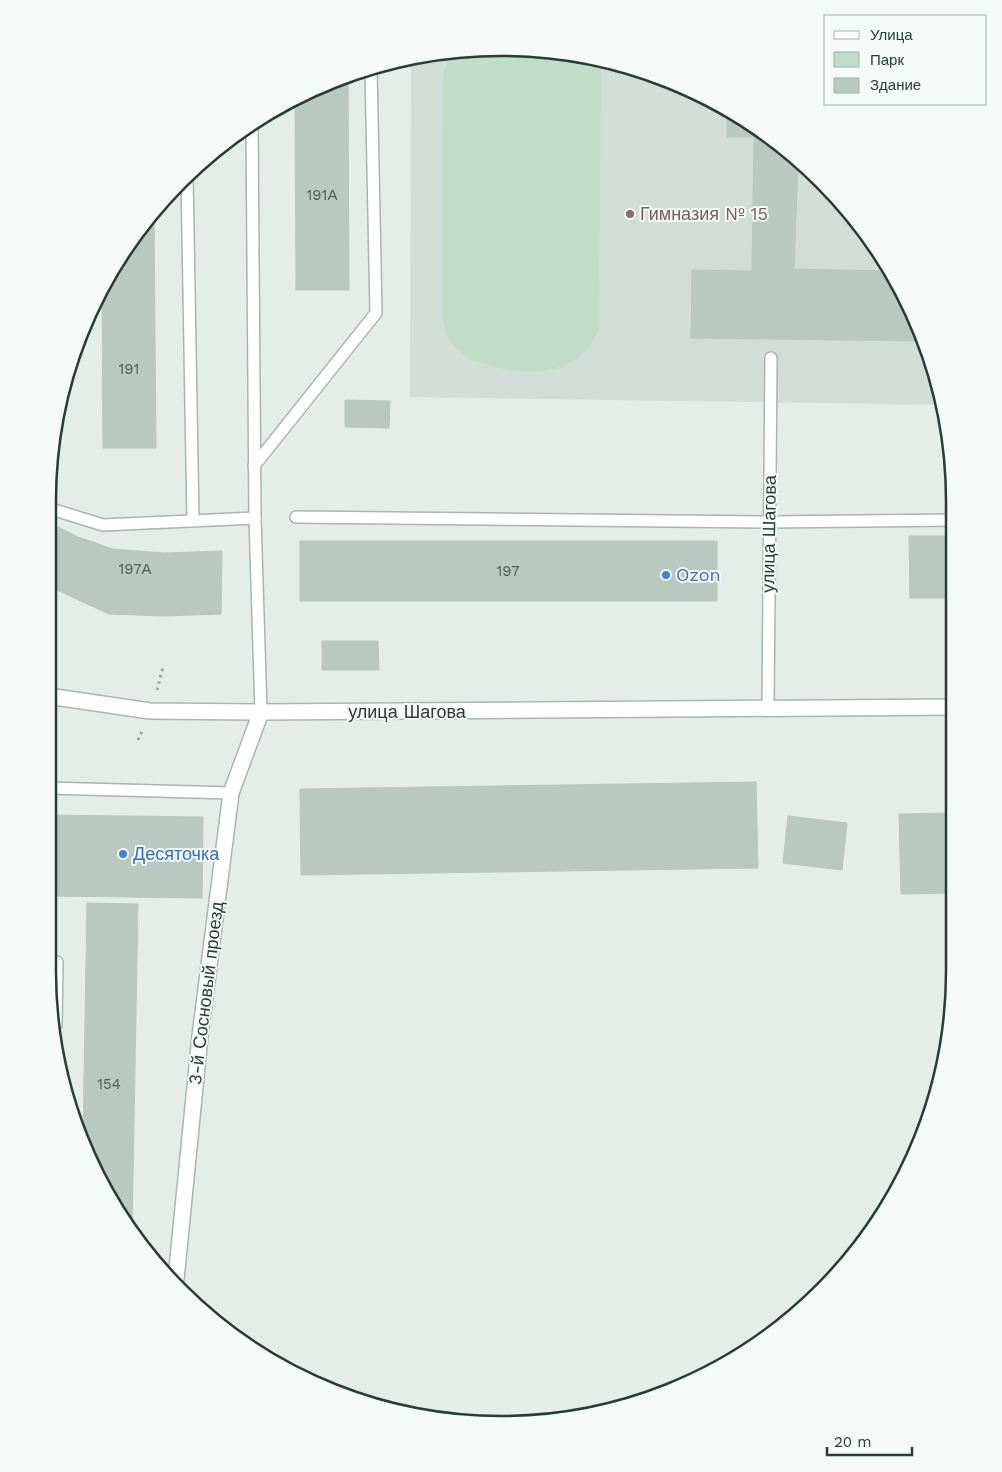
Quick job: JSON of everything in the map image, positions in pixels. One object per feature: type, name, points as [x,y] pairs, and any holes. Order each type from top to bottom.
[{"type":"main road","name":"улица Шагова","points":[[56,697],[150,711],[261,712],[946,707]]},
{"type":"main road","name":"3-й Сосновый проезд","points":[[176,1274],[200,1036],[231,793],[261,712]]},
{"type":"lane","points":[[254,466],[376,314],[371,76]]},
{"type":"lane","points":[[252,132],[254,466],[261,712]]},
{"type":"lane","points":[[187,187],[193,521]]},
{"type":"lane","name":"улица Шагова","points":[[768,709],[771,358]]},
{"type":"lane","points":[[56,510],[103,525],[255,518]]},
{"type":"lane","points":[[296,517],[769,522],[946,520]]},
{"type":"lane","points":[[56,788],[231,793]]},
{"type":"lane","points":[[57,962],[57,988]]},
{"type":"shaded area","name":"Гимназия № 15","points":[[501,56],[559,60],[616,71],[644,80],[698,102],[748,131],[772,148],[835,208],[871,254],[900,304],[912,331],[931,386],[935,405],[410,397],[411,66],[443,60]]},
{"type":"green space","points":[[501,56],[559,60],[601,68],[599,328],[590,346],[567,364],[543,371],[530,372],[504,369],[470,358],[460,352],[447,336],[442,320],[443,73],[448,59]]},
{"type":"building","points":[[348,84],[349,290],[296,290],[295,107]]},
{"type":"building","points":[[727,118],[772,148],[798,170],[794,269],[881,271],[900,304],[916,341],[691,338],[692,270],[752,271],[754,137],[727,137]]},
{"type":"building","points":[[154,223],[156,448],[103,448],[102,304],[131,254]]},
{"type":"building","points":[[345,400],[390,401],[389,428],[345,427]]},
{"type":"building","points":[[56,526],[78,537],[113,549],[163,553],[222,551],[221,614],[163,616],[109,614],[56,590]]},
{"type":"building","points":[[909,536],[946,536],[946,598],[910,598]]},
{"type":"building","points":[[300,541],[717,541],[717,601],[300,601]]},
{"type":"building","points":[[322,641],[378,641],[379,670],[322,670]]},
{"type":"building","points":[[756,782],[758,868],[301,875],[300,789]]},
{"type":"building","points":[[946,813],[946,893],[901,894],[899,814]]},
{"type":"building","points":[[56,815],[203,817],[202,898],[56,896]]},
{"type":"building","points":[[788,816],[847,823],[842,870],[783,863]]},
{"type":"building","points":[[87,903],[138,904],[132,1220],[102,1168],[83,1123]]},
{"type":"place","name":"Гимназия № 15","points":[[630,214]]},
{"type":"place","name":"Ozon","points":[[666,575]]},
{"type":"place","name":"Десяточка","points":[[123,854]]}]
